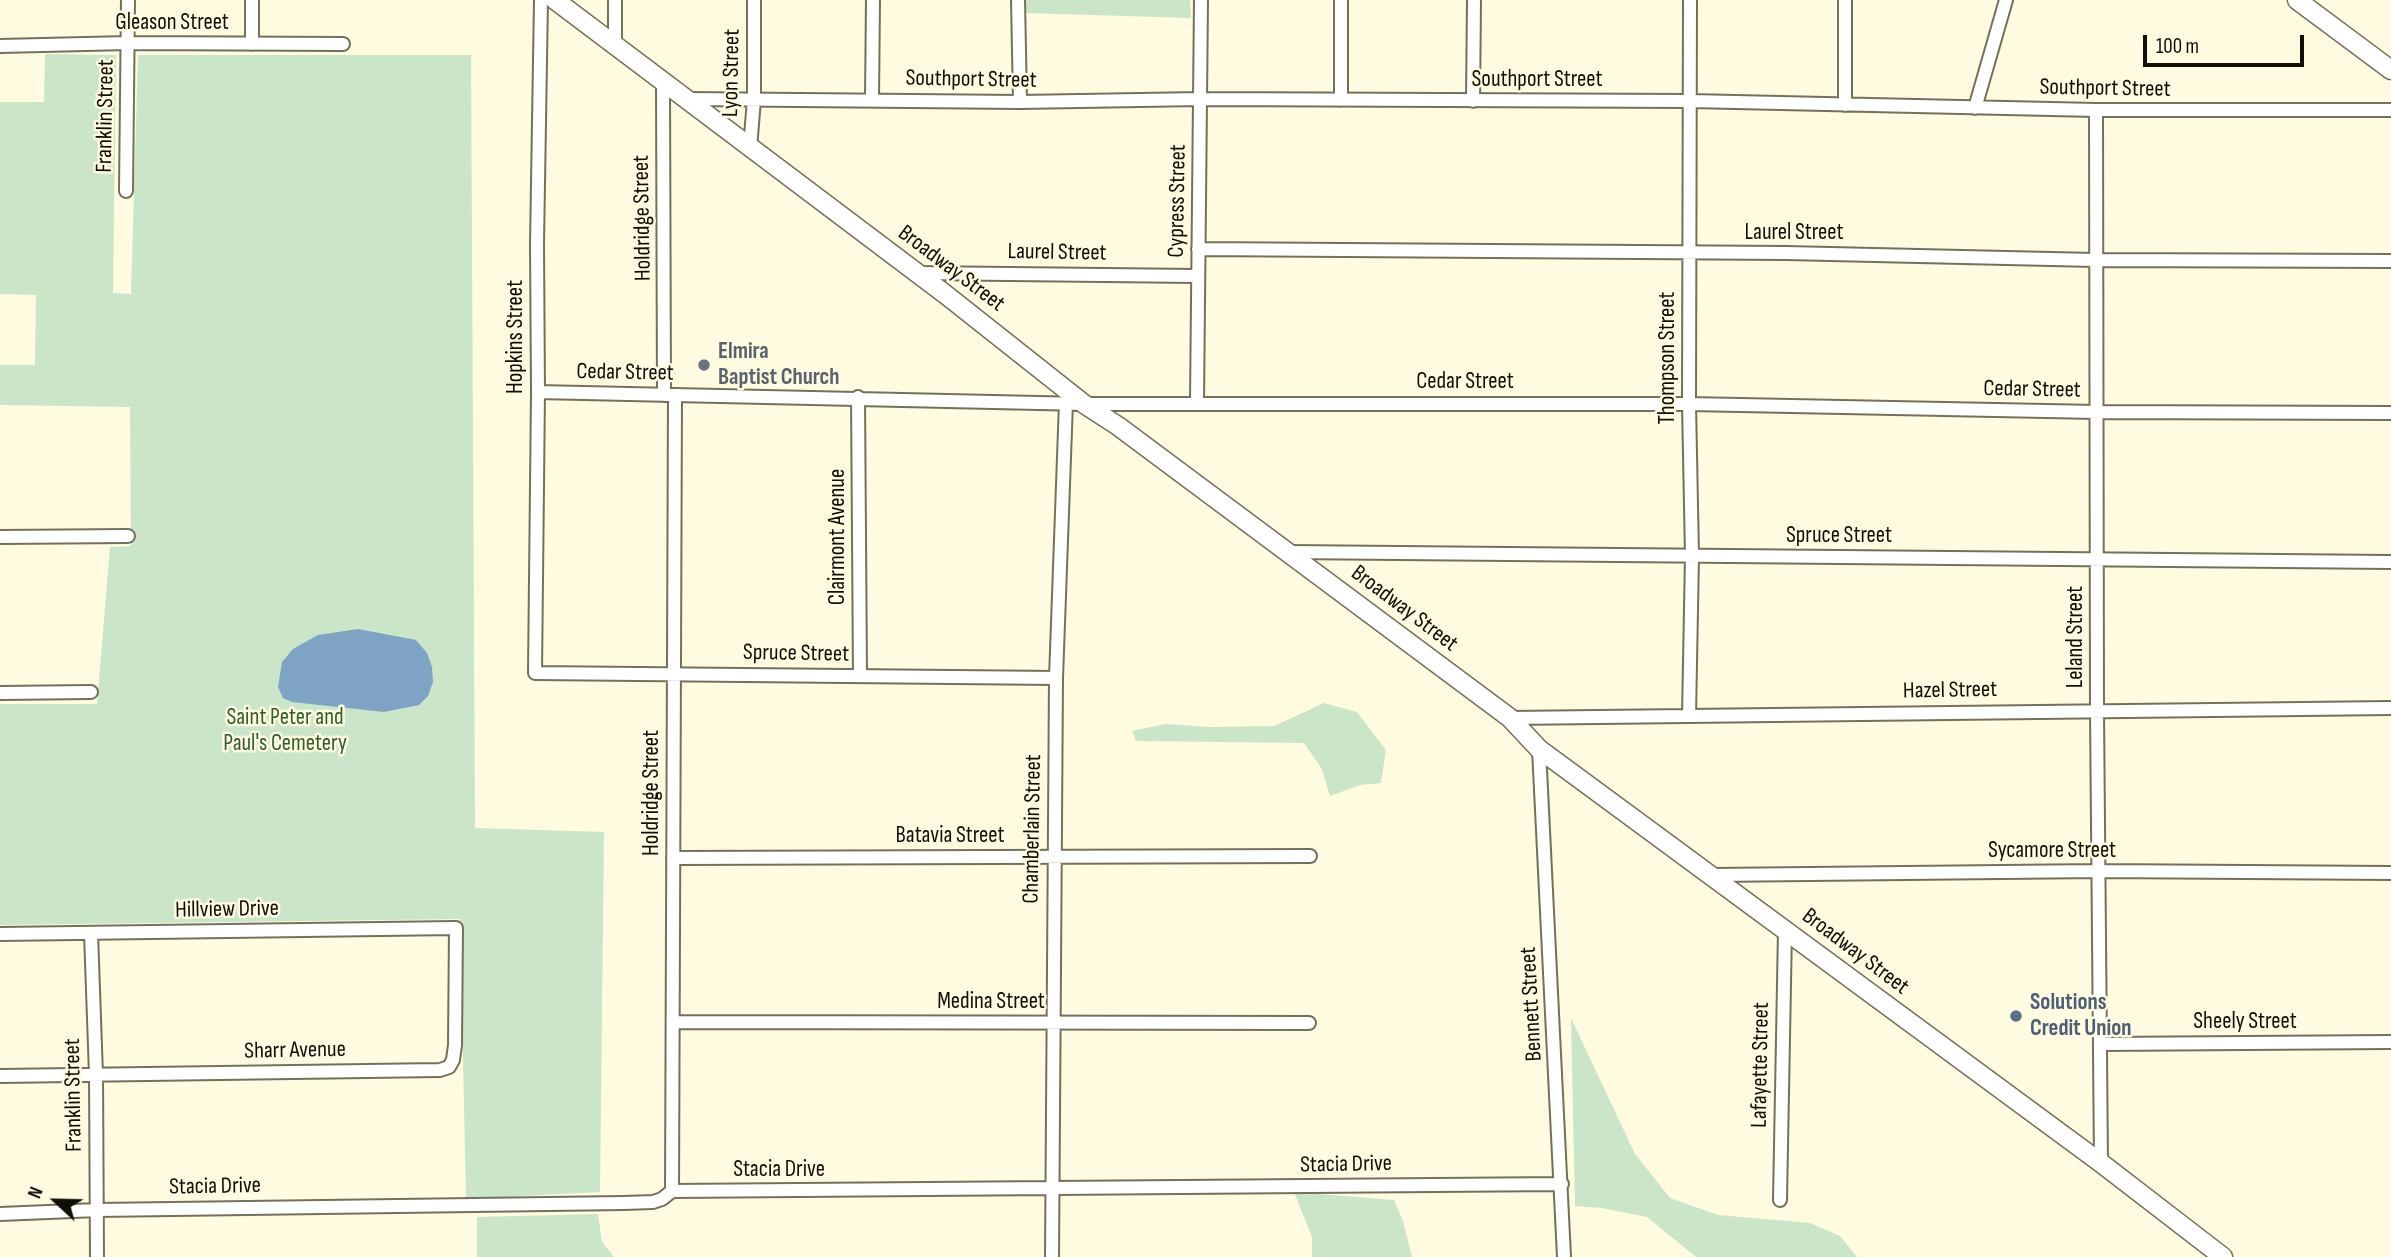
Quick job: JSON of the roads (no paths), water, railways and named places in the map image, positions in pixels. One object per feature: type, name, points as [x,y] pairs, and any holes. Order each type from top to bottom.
[{"type":"street","name":"Franklin Street","points":[[126,191],[128,0]]},
{"type":"street","points":[[252,0],[252,44]]},
{"type":"street","name":"Hopkins Street","points":[[535,673],[541,0]]},
{"type":"street","name":"Broadway Street","points":[[555,0],[916,273],[1075,403],[1118,426],[1510,718],[1539,748],[2101,1163],[2223,1257]]},
{"type":"street","points":[[615,0],[615,47]]},
{"type":"street","name":"Lyon Street","points":[[750,148],[754,100],[754,0]]},
{"type":"street","points":[[872,99],[873,0]]},
{"type":"street","points":[[1018,0],[1020,102]]},
{"type":"street","name":"Cypress Street","points":[[1197,402],[1201,0]]},
{"type":"street","points":[[1341,0],[1341,100]]},
{"type":"street","points":[[1473,101],[1474,0]]},
{"type":"street","name":"Thompson Street","points":[[1689,716],[1692,556],[1689,404],[1690,0]]},
{"type":"street","points":[[1845,0],[1846,105]]},
{"type":"street","points":[[1975,108],[2006,0]]},
{"type":"street","points":[[2297,0],[2389,65]]},
{"type":"street","name":"Gleason Street","points":[[0,46],[128,43],[343,44]]},
{"type":"street","name":"Holdridge Street","points":[[663,83],[673,673],[672,1191]]},
{"type":"street","name":"Southport Street","points":[[684,99],[1020,102],[1200,99],[1690,101],[2096,110],[2391,110]]},
{"type":"street","name":"Leland Street","points":[[2096,110],[2101,1163]]},
{"type":"street","name":"Laurel Street","points":[[1198,250],[1786,253],[2095,260],[2391,261]]},
{"type":"street","name":"Laurel Street","points":[[916,273],[1198,276]]},
{"type":"street","name":"Cedar Street","points":[[538,392],[1075,403],[1689,404],[2097,412],[2391,413]]},
{"type":"street","name":"Clairmont Avenue","points":[[858,397],[860,676]]},
{"type":"street","name":"Chamberlain Street","points":[[1052,1257],[1056,678],[1075,403]]},
{"type":"street","points":[[0,537],[128,536]]},
{"type":"street","name":"Spruce Street","points":[[1287,552],[2391,562]]},
{"type":"street","name":"Spruce Street","points":[[535,673],[1056,678]]},
{"type":"street","points":[[0,693],[91,692]]},
{"type":"street","name":"Hazel Street","points":[[1510,718],[2391,708]]},
{"type":"street","name":"Bennett Street","points":[[1539,748],[1564,1257]]},
{"type":"street","name":"Batavia Street","points":[[673,858],[1310,856]]},
{"type":"street","name":"Sycamore Street","points":[[1712,875],[2391,873]]},
{"type":"street","name":"Hillview Drive","points":[[0,934],[456,928]]},
{"type":"street","name":"Sharr Avenue","points":[[0,1076],[449,1068],[455,1045],[456,928]]},
{"type":"street","name":"Lafayette Street","points":[[1780,1200],[1785,930]]},
{"type":"street","name":"Franklin Street","points":[[91,933],[96,1075],[97,1257]]},
{"type":"street","name":"Medina Street","points":[[673,1023],[1308,1023]]},
{"type":"street","name":"Sheely Street","points":[[2100,1044],[2391,1042]]},
{"type":"street","name":"Stacia Drive","points":[[0,1214],[97,1210],[624,1203],[653,1202],[672,1191],[1562,1184]]},
{"type":"water","points":[[358,629],[416,640],[427,653],[433,682],[428,696],[419,705],[384,712],[292,702],[283,698],[278,687],[282,662],[293,649],[318,635]]},
{"type":"place","name":"Elmira Baptist Church","points":[[704,365]]},
{"type":"place","name":"Solutions Credit Union","points":[[2016,1016]]},
{"type":"park label","name":"Saint Peter and Paul's Cemetery","points":[[285,731]]}]
